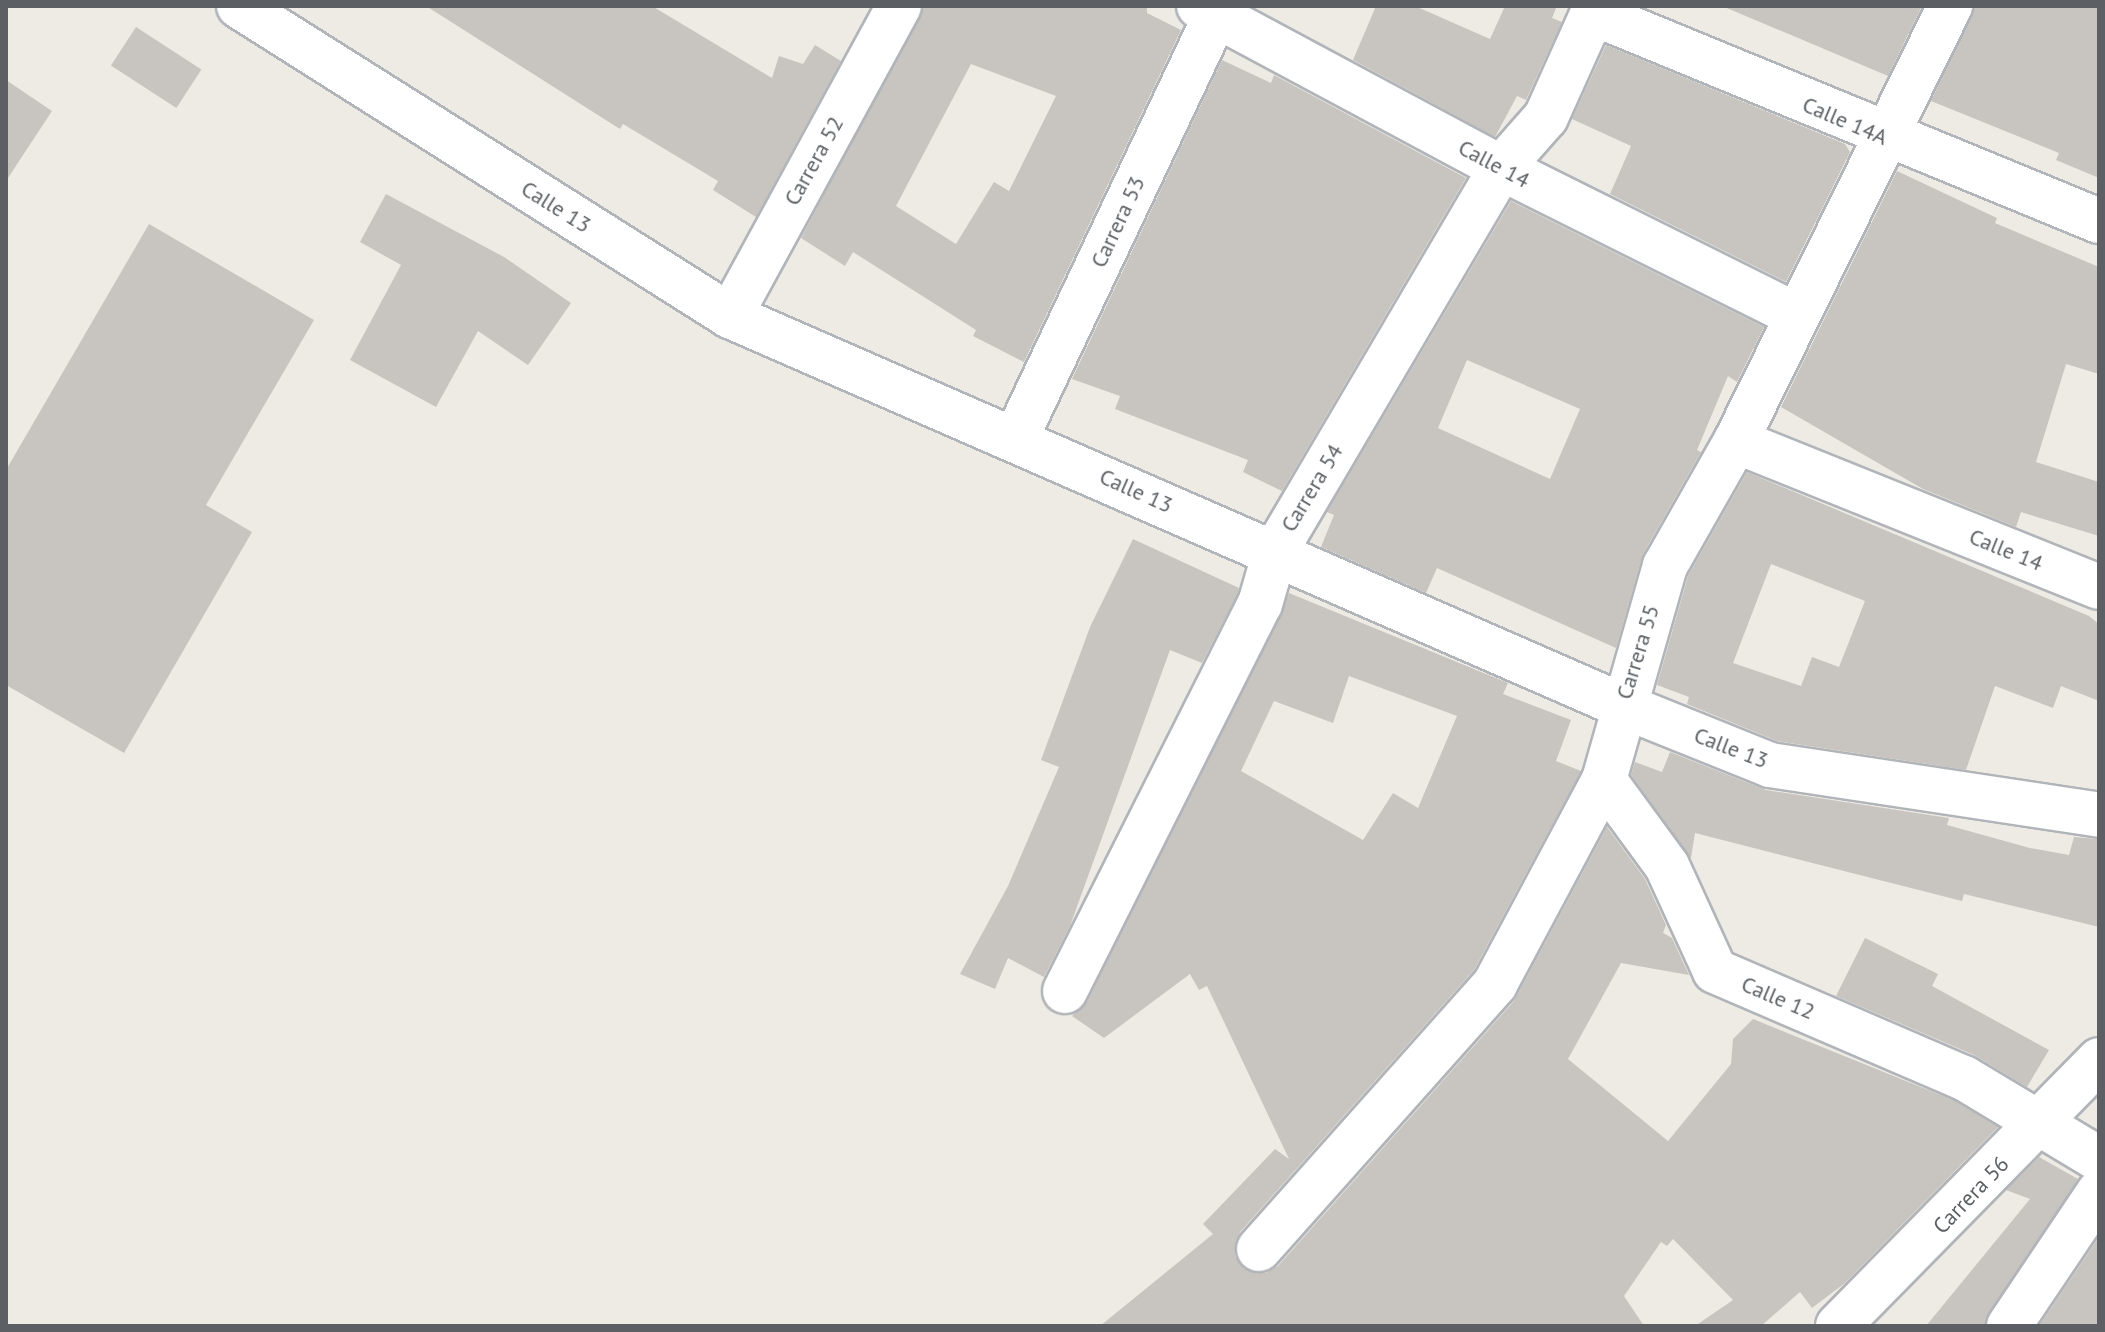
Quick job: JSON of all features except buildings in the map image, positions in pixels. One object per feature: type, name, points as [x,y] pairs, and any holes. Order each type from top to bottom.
[{"type":"street","name":"Calle 13","points":[[239,6],[730,316],[1016,438],[1621,705],[1770,765],[2099,815]]},
{"type":"street","name":"Carrera 52","points":[[730,316],[899,6]]},
{"type":"street","name":"Carrera 55","points":[[1259,1249],[1495,984],[1604,780],[1621,705],[1665,566],[1736,441],[1881,137],[1950,6]]},
{"type":"street","name":"Calle 14","points":[[1212,9],[1501,168],[1794,314]]},
{"type":"street","name":"Carrera 53","points":[[1016,438],[1212,9]]},
{"type":"street","name":"Calle 14A","points":[[1595,10],[1881,137],[2099,221]]},
{"type":"street","name":"Carrera 54","points":[[1065,991],[1260,604],[1275,552],[1501,168],[1546,117],[1595,10]]},
{"type":"street","name":"Calle 14","points":[[1736,441],[2099,587]]},
{"type":"street","name":"Calle 12","points":[[1604,780],[1667,866],[1715,971],[1964,1078],[2099,1159]]},
{"type":"street","name":"Carrera 56","points":[[1838,1326],[2040,1124],[2099,1060]]},
{"type":"street","points":[[2009,1326],[2099,1192]]}]
